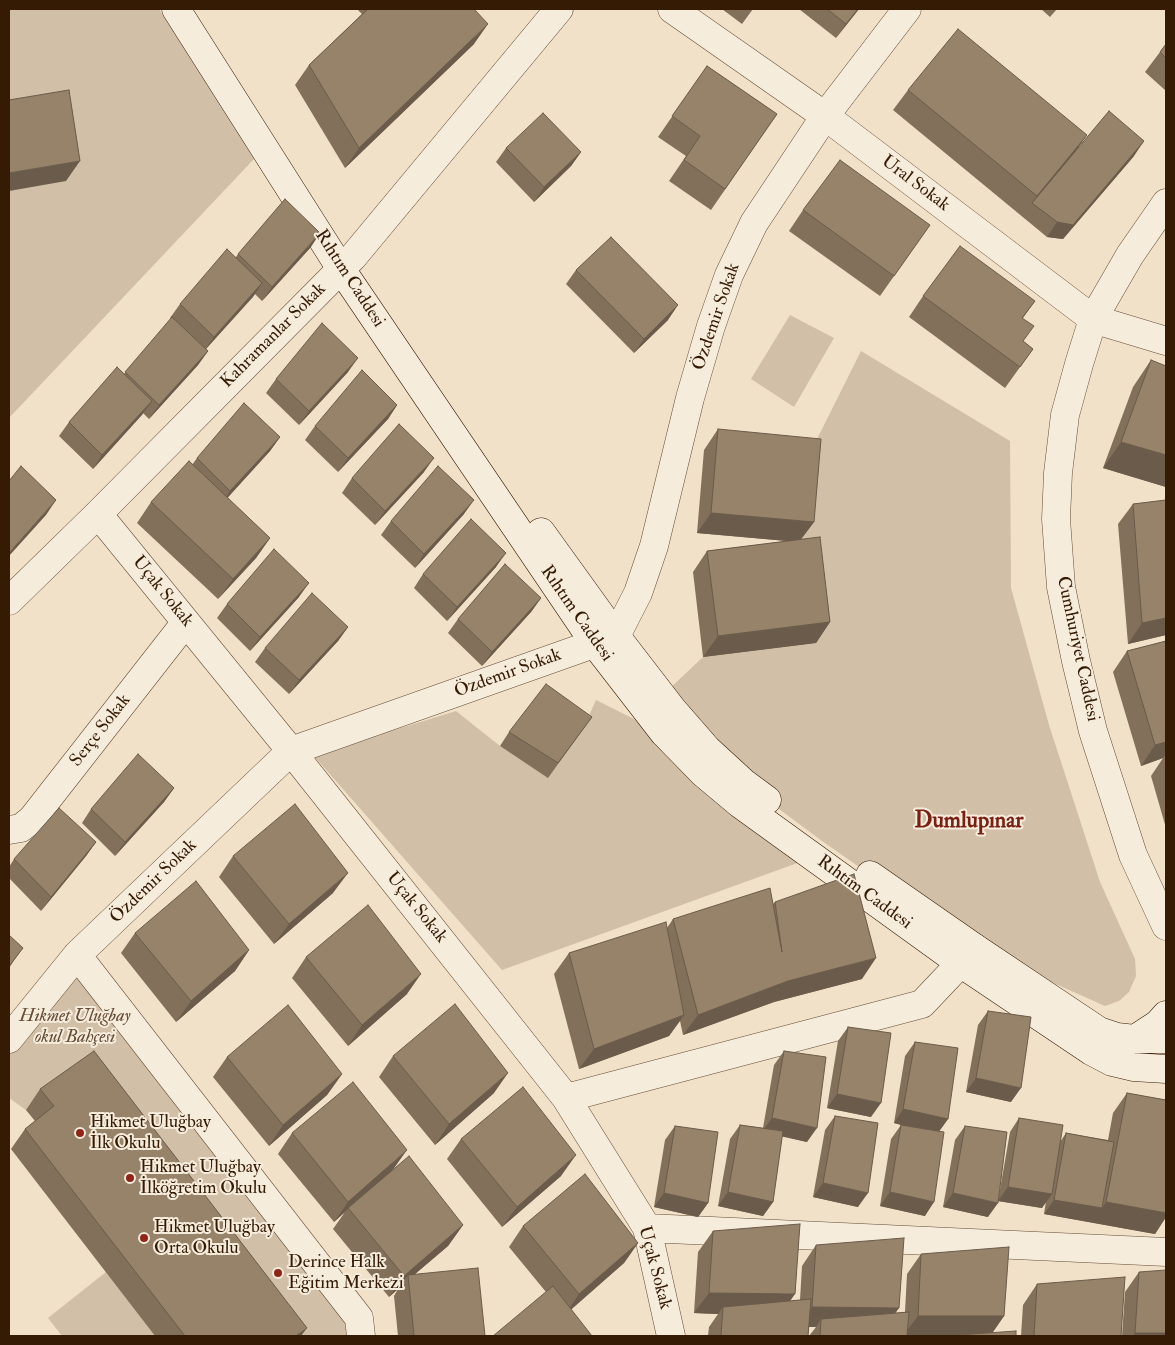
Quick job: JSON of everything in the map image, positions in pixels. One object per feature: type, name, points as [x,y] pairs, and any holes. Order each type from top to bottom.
[{"type":"street","name":"Rıhtım Caddesi","points":[[176,9],[347,263],[504,482],[605,640],[708,750],[744,783],[1091,1051],[1112,1062],[1133,1067]]},
{"type":"street","name":"Rıhtım Caddesi","points":[[196,9],[347,263]]},
{"type":"street","name":"Kahramanlar Sokak","points":[[9,601],[347,263],[559,9]]},
{"type":"street","name":"Ural Sokak","points":[[672,9],[825,116],[1094,319],[1166,341]]},
{"type":"street","name":"Özdemir Sokak","points":[[9,1039],[77,955],[290,751],[605,640],[638,592],[654,546],[690,398],[711,326],[729,275],[754,223],[825,116],[907,9]]},
{"type":"street","name":"Cumhuriyet Caddesi","points":[[1166,203],[1130,255],[1094,319],[1065,414],[1058,473],[1056,518],[1061,588],[1093,731],[1133,855],[1166,926]]},
{"type":"street","name":"Uçak Sokak","points":[[98,514],[290,751],[566,1098],[646,1228],[671,1336]]},
{"type":"street","name":"Serçe Sokak","points":[[9,830],[21,828],[32,819],[186,622]]},
{"type":"street","points":[[77,955],[359,1318],[361,1336]]},
{"type":"street","name":"Rıhtım Caddesi","points":[[968,955],[1100,1031],[1135,1039],[1166,1038]]},
{"type":"street","points":[[566,1098],[922,1004],[968,955]]},
{"type":"street","points":[[1135,1039],[1158,1024],[1166,1015]]},
{"type":"street","points":[[1133,1067],[1166,1069]]},
{"type":"street","points":[[1133,1067],[1166,1086]]},
{"type":"street","points":[[646,1228],[1166,1252]]},
{"type":"green space","points":[[9,9],[159,9],[254,159],[9,418]]},
{"type":"green space","points":[[790,315],[834,338],[794,407],[751,379]]},
{"type":"green space","points":[[861,351],[1010,441],[1011,588],[1049,725],[1100,882],[1135,959],[1136,976],[1129,992],[1119,1001],[1105,1006],[975,948],[822,841],[744,783],[666,692],[703,657],[816,643],[799,542],[807,459]]},
{"type":"green space","points":[[596,700],[648,726],[814,857],[502,970],[313,755],[456,711],[500,746],[548,777],[582,731]]},
{"type":"green space","name":"Hikmet Uluğbay okul Bahçesi","points":[[77,955],[361,1336],[283,1336],[26,1110],[9,1098],[9,1039]]},
{"type":"green space","points":[[106,1272],[155,1336],[62,1336],[48,1318]]},
{"type":"building","points":[[368,9],[474,9],[488,24],[359,148],[309,65]]},
{"type":"building","points":[[827,9],[858,9],[846,24]]},
{"type":"building","points":[[958,29],[1087,135],[1037,196],[908,90]]},
{"type":"building","points":[[1166,44],[1166,58],[1160,52]]},
{"type":"building","points":[[707,66],[777,114],[725,189],[684,160],[700,136],[672,116]]},
{"type":"building","points":[[69,90],[80,161],[9,173],[9,100]]},
{"type":"building","points":[[1109,111],[1144,141],[1073,225],[1057,222],[1032,203]]},
{"type":"building","points":[[543,113],[581,152],[544,187],[506,148]]},
{"type":"building","points":[[840,160],[930,225],[894,276],[803,210]]},
{"type":"building","points":[[285,199],[320,233],[272,287],[238,254]]},
{"type":"building","points":[[611,237],[678,305],[644,339],[576,270]]},
{"type":"building","points":[[960,246],[1035,301],[1022,318],[1034,326],[1023,341],[1033,349],[1020,367],[923,296]]},
{"type":"building","points":[[227,249],[262,283],[214,337],[180,304]]},
{"type":"building","points":[[172,317],[208,351],[159,405],[125,372]]},
{"type":"building","points":[[322,323],[358,358],[309,411],[276,379]]},
{"type":"building","points":[[1151,360],[1166,366],[1166,455],[1121,442]]},
{"type":"building","points":[[117,367],[152,401],[102,455],[69,422]]},
{"type":"building","points":[[362,370],[397,405],[348,458],[315,426]]},
{"type":"building","points":[[244,403],[280,437],[230,491],[197,458]]},
{"type":"building","points":[[399,424],[434,458],[385,511],[352,478]]},
{"type":"building","points":[[718,429],[821,439],[814,522],[711,513]]},
{"type":"building","points":[[189,461],[270,538],[233,579],[151,502]]},
{"type":"building","points":[[21,466],[56,500],[9,553],[9,481]]},
{"type":"building","points":[[438,466],[474,500],[424,554],[391,521]]},
{"type":"building","points":[[1166,500],[1166,618],[1142,623],[1133,504]]},
{"type":"building","points":[[471,519],[506,553],[457,607],[423,574]]},
{"type":"building","points":[[820,537],[830,622],[718,636],[707,551]]},
{"type":"building","points":[[274,549],[309,583],[260,637],[227,604]]},
{"type":"building","points":[[505,564],[541,598],[492,652],[458,619]]},
{"type":"building","points":[[312,593],[348,627],[299,680],[265,648]]},
{"type":"building","points":[[1166,641],[1166,742],[1155,745],[1127,651]]},
{"type":"building","points":[[546,684],[592,717],[558,763],[509,732]]},
{"type":"building","points":[[138,754],[174,788],[125,842],[91,809]]},
{"type":"building","points":[[295,804],[348,873],[289,924],[233,856]]},
{"type":"building","points":[[59,808],[96,842],[51,897],[14,859]]},
{"type":"building","points":[[854,874],[876,958],[788,981],[698,1015],[673,919],[770,888],[782,952],[775,902]]},
{"type":"building","points":[[196,881],[249,950],[191,1001],[135,933]]},
{"type":"building","points":[[368,905],[421,974],[362,1025],[306,957]]},
{"type":"building","points":[[666,922],[684,1015],[594,1049],[569,953]]},
{"type":"building","points":[[9,935],[23,948],[9,966]]},
{"type":"building","points":[[455,1004],[508,1073],[449,1124],[393,1056]]},
{"type":"building","points":[[288,1005],[342,1074],[283,1125],[227,1057]]},
{"type":"building","points":[[988,1011],[1031,1017],[1021,1088],[976,1078]]},
{"type":"building","points":[[848,1027],[891,1033],[881,1103],[837,1094]]},
{"type":"building","points":[[915,1042],[958,1048],[948,1119],[903,1109]]},
{"type":"building","points":[[94,1051],[307,1328],[296,1336],[185,1336],[25,1129],[54,1106],[40,1089]]},
{"type":"building","points":[[784,1051],[826,1057],[817,1128],[772,1118]]},
{"type":"building","points":[[353,1082],[407,1150],[348,1202],[292,1133]]},
{"type":"building","points":[[523,1087],[576,1155],[517,1207],[461,1139]]},
{"type":"building","points":[[1127,1093],[1166,1100],[1166,1213],[1106,1202]]},
{"type":"building","points":[[835,1116],[878,1123],[868,1193],[823,1183]]},
{"type":"building","points":[[1019,1118],[1063,1125],[1052,1194],[1008,1187]]},
{"type":"building","points":[[740,1125],[783,1131],[773,1202],[728,1192]]},
{"type":"building","points":[[901,1125],[944,1132],[934,1202],[890,1192]]},
{"type":"building","points":[[675,1126],[718,1132],[708,1203],[664,1193]]},
{"type":"building","points":[[965,1126],[1007,1132],[998,1203],[953,1193]]},
{"type":"building","points":[[1066,1133],[1114,1142],[1102,1208],[1054,1200]]},
{"type":"building","points":[[409,1156],[463,1225],[404,1276],[348,1208]]},
{"type":"building","points":[[585,1174],[638,1243],[579,1294],[523,1226]]},
{"type":"building","points":[[800,1224],[795,1294],[709,1293],[713,1231]]},
{"type":"building","points":[[904,1238],[899,1308],[812,1307],[816,1245]]},
{"type":"building","points":[[1009,1247],[1004,1316],[918,1316],[921,1254]]},
{"type":"building","points":[[478,1268],[485,1336],[414,1336],[408,1275]]},
{"type":"building","points":[[1166,1270],[1166,1333],[1135,1333],[1139,1272]]},
{"type":"building","points":[[1125,1277],[1121,1336],[1034,1336],[1037,1284]]},
{"type":"building","points":[[553,1286],[592,1336],[493,1336]]},
{"type":"building","points":[[811,1299],[808,1336],[721,1336],[723,1307]]},
{"type":"building","points":[[909,1312],[907,1336],[820,1336],[821,1319]]},
{"type":"building","points":[[1016,1331],[1016,1336],[943,1336]]},
{"type":"place","name":"Hikmet Uluğbay İlk Okulu","points":[[80,1133]]},
{"type":"place","name":"Hikmet Uluğbay İlköğretim Okulu","points":[[130,1178]]},
{"type":"place","name":"Hikmet Uluğbay Orta Okulu","points":[[144,1238]]},
{"type":"place","name":"Derince Halk Eğitim Merkezi","points":[[278,1273]]},
{"type":"district","name":"Dumlupınar","points":[[969,822]]}]
